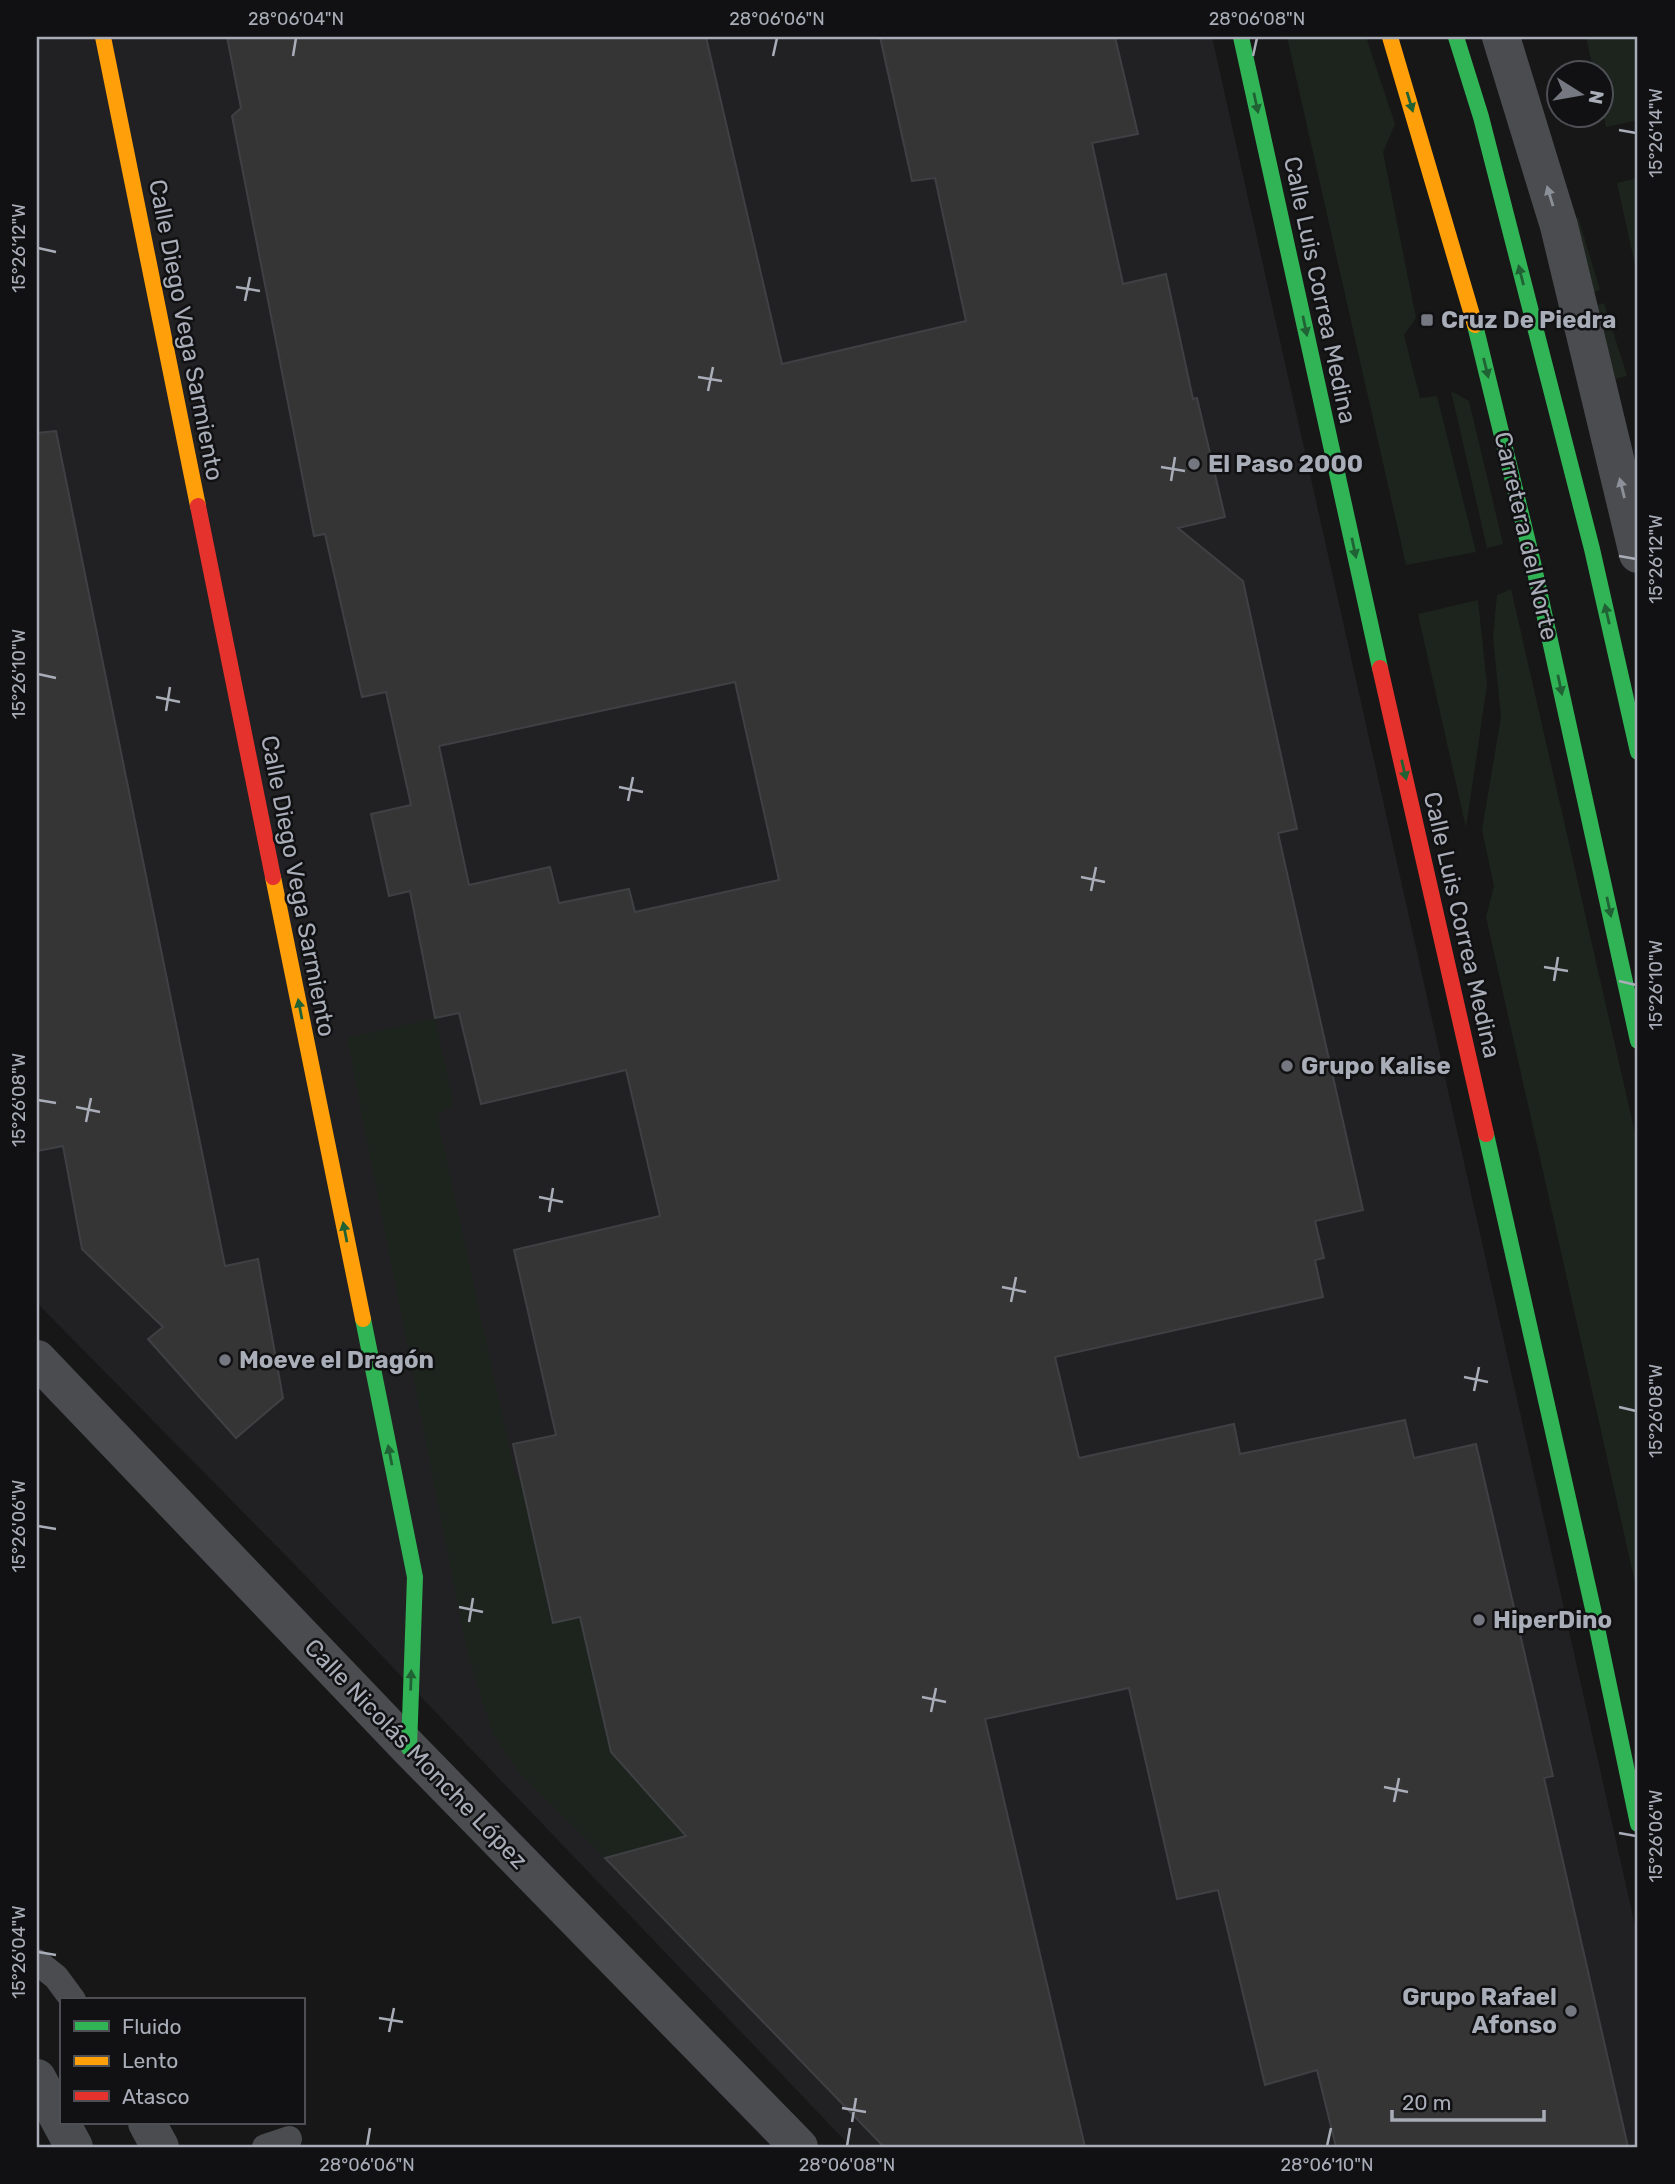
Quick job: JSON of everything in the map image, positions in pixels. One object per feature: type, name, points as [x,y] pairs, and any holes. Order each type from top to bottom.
[{"type":"street","name":"Calle Diego Vega Sarmiento","points":[[103,37],[415,1577],[409,1748]]},
{"type":"street","name":"Calle Luis Correa Medina","points":[[1241,37],[1590,1595],[1638,1824]]},
{"type":"street","name":"Carretera del Norte","points":[[1391,37],[1471,307],[1536,577],[1638,1041]]},
{"type":"street","points":[[1456,37],[1481,117],[1592,549],[1638,752]]},
{"type":"street","points":[[1501,37],[1559,226],[1638,554]]},
{"type":"street","name":"Calle Nicolás Monche López","points":[[37,1359],[409,1748],[799,2147]]},
{"type":"street","points":[[37,2071],[60,2065]]},
{"type":"street","points":[[37,2078],[60,2121]]},
{"type":"street","points":[[62,2124],[74,2147]]},
{"type":"street","points":[[148,2124],[160,2147]]},
{"type":"lane","points":[[37,1962],[56,1978],[71,1998]]},
{"type":"shaded area","points":[[37,37],[1212,37],[1638,1939],[1638,2147],[851,2147],[298,1568],[37,1303]]},
{"type":"shaded area","points":[[1287,37],[1366,37],[1395,124],[1383,152],[1416,318],[1404,335],[1420,398],[1437,396],[1476,552],[1406,565]]},
{"type":"shaded area","points":[[1586,37],[1638,37],[1638,120],[1616,125],[1616,60],[1591,60]]},
{"type":"shaded area","points":[[1638,178],[1638,279],[1617,183]]},
{"type":"shaded area","points":[[1578,217],[1600,290],[1589,294],[1566,220]]},
{"type":"shaded area","points":[[1604,303],[1627,376],[1616,379],[1592,307]]},
{"type":"shaded area","points":[[1451,391],[1469,401],[1503,544],[1487,548]]},
{"type":"shaded area","points":[[1511,589],[1638,1146],[1638,1596],[1486,917],[1494,886],[1482,830],[1501,717],[1493,638],[1497,595]]},
{"type":"shaded area","points":[[1478,600],[1487,685],[1466,828],[1418,614]]},
{"type":"shaded area","points":[[435,1018],[454,1105],[437,1115],[516,1479],[520,1478],[552,1623],[580,1617],[611,1752],[685,1835],[605,1858],[520,1774],[493,1734],[467,1652],[347,1038]]},
{"type":"building","points":[[227,37],[706,37],[782,364],[966,321],[935,178],[912,181],[880,37],[1115,37],[1138,134],[1092,143],[1123,284],[1166,274],[1193,399],[1197,398],[1225,517],[1178,528],[1243,581],[1297,829],[1278,833],[1363,1210],[1315,1221],[1324,1258],[1315,1260],[1323,1297],[1055,1357],[1079,1458],[1234,1424],[1240,1454],[1405,1420],[1414,1458],[1476,1444],[1553,1776],[1544,1778],[1628,2147],[1336,2147],[1317,2070],[1265,2085],[1218,1890],[1177,1899],[1129,1688],[985,1719],[1085,2147],[884,2147],[605,1858],[686,1836],[611,1752],[580,1617],[553,1623],[513,1444],[556,1435],[514,1250],[660,1216],[626,1070],[481,1104],[459,1013],[435,1018],[410,891],[389,896],[371,814],[411,805],[386,692],[362,697],[325,534],[314,536],[232,116],[241,108]],"holes":[[[735,682],[779,880],[635,912],[629,889],[559,903],[550,867],[469,885],[439,746]]]},
{"type":"building","points":[[56,431],[225,1266],[258,1259],[283,1398],[236,1438],[148,1339],[163,1327],[82,1249],[63,1146],[37,1151],[37,433]]},
{"type":"traffic: fast","points":[[1241,37],[1380,668]]},
{"type":"traffic: fast","points":[[1456,37],[1481,117],[1592,549],[1638,752]]},
{"type":"traffic: fast","points":[[1475,325],[1533,563],[1638,1041]]},
{"type":"traffic: fast","points":[[1486,1134],[1593,1609],[1638,1824]]},
{"type":"traffic: fast","points":[[363,1319],[415,1577],[409,1748]]},
{"type":"traffic: slow","points":[[103,37],[198,506]]},
{"type":"traffic: slow","points":[[1390,37],[1475,325]]},
{"type":"traffic: slow","points":[[273,877],[363,1319]]},
{"type":"traffic: jam","points":[[198,506],[273,877]]},
{"type":"traffic: jam","points":[[1380,668],[1486,1134]]},
{"type":"place","name":"Cruz De Piedra","points":[[1427,320]]},
{"type":"place","name":"El Paso 2000","points":[[1194,464]]},
{"type":"place","name":"Grupo Kalise","points":[[1287,1066]]},
{"type":"place","name":"Moeve el Dragón","points":[[225,1360]]},
{"type":"place","name":"HiperDino","points":[[1479,1620]]},
{"type":"place","name":"Grupo Rafael Afonso","points":[[1571,2011]]}]
